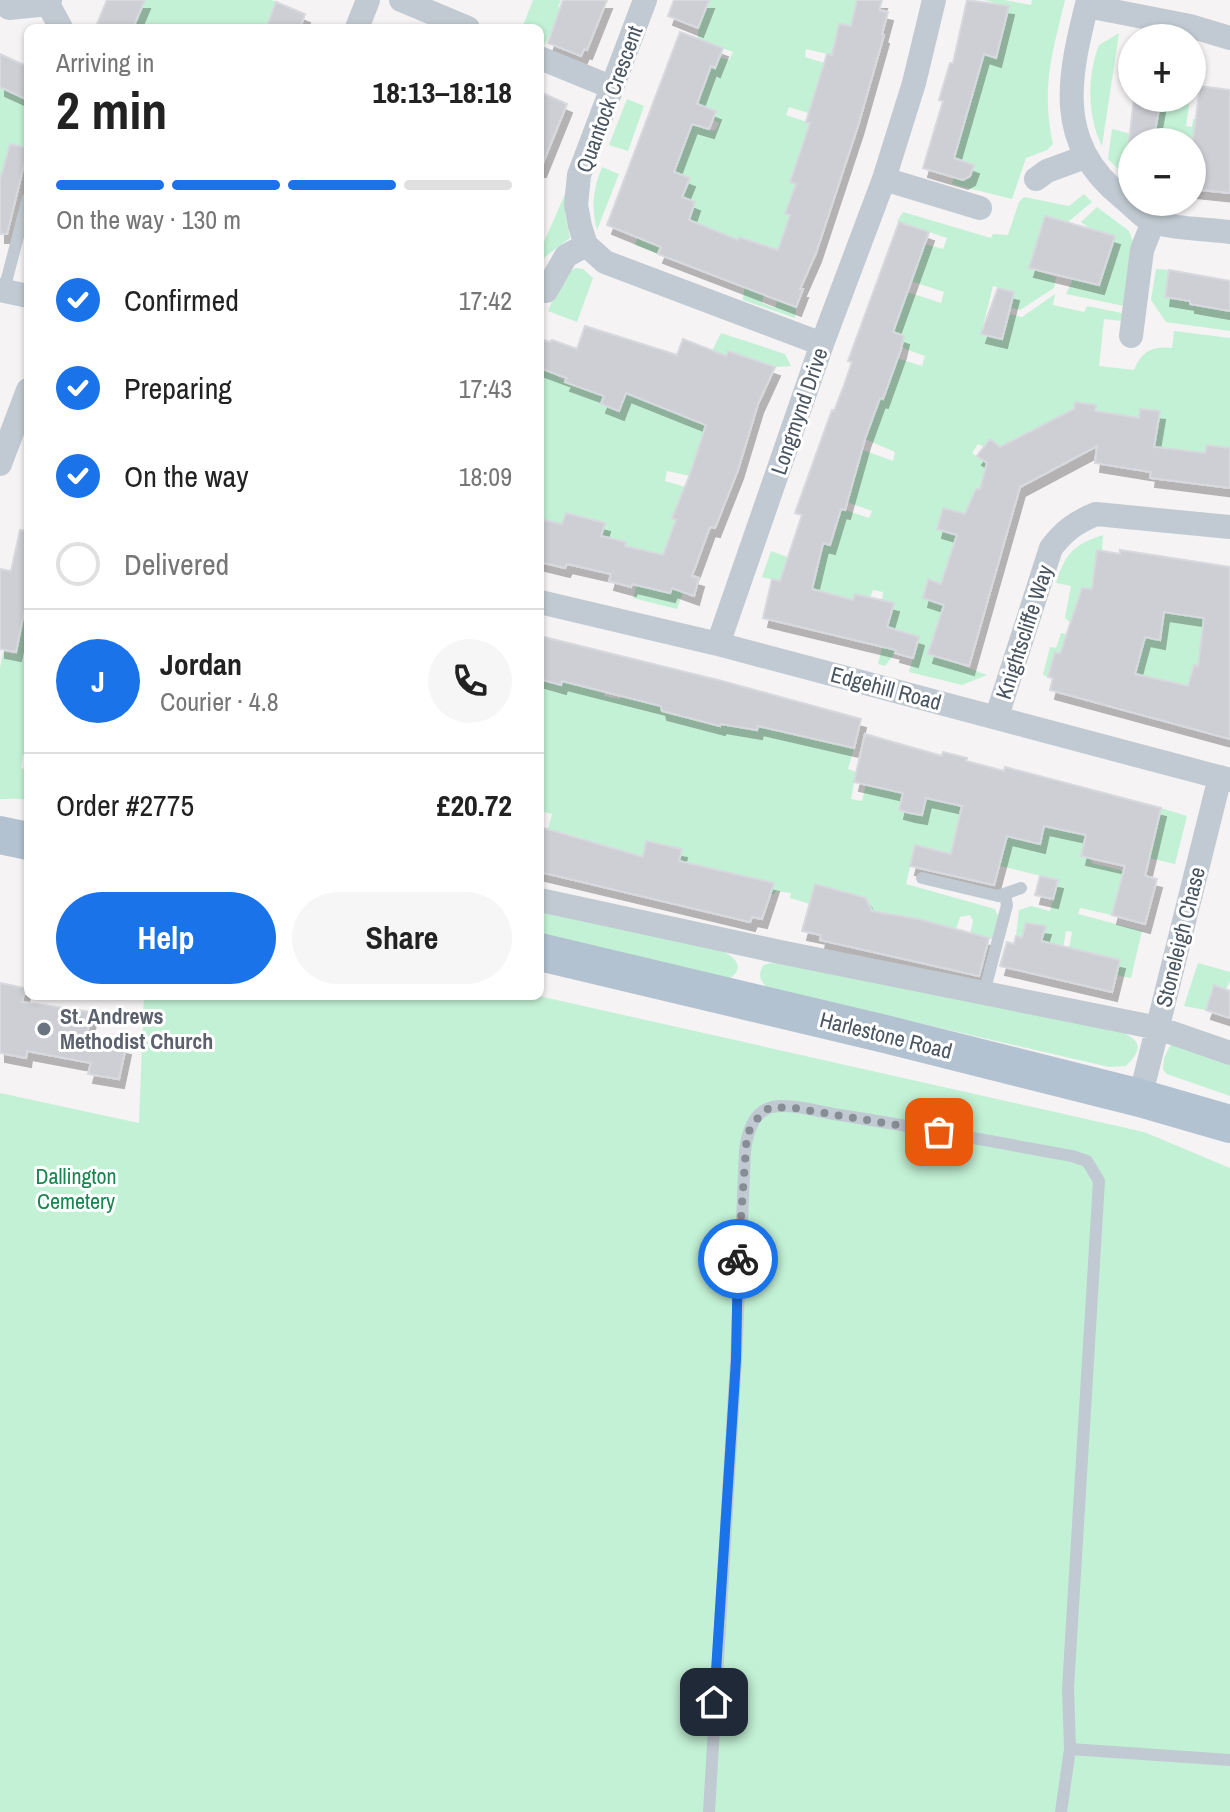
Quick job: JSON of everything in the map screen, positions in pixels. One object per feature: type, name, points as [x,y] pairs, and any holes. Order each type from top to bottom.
[{"type":"main road","points":[[0,835],[24,840]]},
{"type":"main road","name":"Harlestone Road","points":[[544,953],[1140,1098],[1230,1124]]},
{"type":"street","points":[[359,24],[368,0]]},
{"type":"street","points":[[401,0],[458,24]]},
{"type":"street","name":"Quantock Crescent","points":[[586,245],[576,205],[579,175],[645,0]]},
{"type":"street","name":"Longmynd Drive","points":[[718,644],[822,344],[884,179],[914,83],[934,0]]},
{"type":"street","points":[[9,8],[49,2],[59,24]]},
{"type":"street","points":[[1230,38],[1088,3],[1071,88],[1072,122],[1085,157],[1102,181],[1153,222],[1230,232]]},
{"type":"street","points":[[544,60],[611,87]]},
{"type":"street","points":[[1036,179],[1047,171],[1085,157]]},
{"type":"street","points":[[884,179],[980,208]]},
{"type":"street","points":[[1131,336],[1142,250],[1153,222]]},
{"type":"street","points":[[546,291],[566,256],[586,245],[605,262],[822,344]]},
{"type":"street","points":[[0,464],[24,401]]},
{"type":"street","name":"Knightscliffe Way","points":[[997,716],[1051,548],[1063,533],[1078,521],[1096,514],[1230,527]]},
{"type":"street","name":"Edgehill Road","points":[[544,603],[718,644],[1225,778]]},
{"type":"street","name":"Stoneleigh Chase","points":[[1140,1098],[1225,778]]},
{"type":"street","points":[[544,901],[1158,1028],[1230,1053]]},
{"type":"lane","points":[[11,292],[24,220]]},
{"type":"lane","points":[[922,878],[989,894],[1005,895],[1021,888]]},
{"type":"lane","points":[[984,993],[1007,905],[1005,895]]},
{"type":"lane","points":[[709,1812],[745,1151],[750,1126],[762,1112],[772,1107],[877,1120],[1072,1156],[1087,1161],[1099,1181],[1068,1688],[1070,1749],[1061,1812]]},
{"type":"lane","points":[[1070,1749],[1230,1760]]},
{"type":"green space","points":[[145,0],[277,2],[268,24],[135,24]]},
{"type":"green space","points":[[533,0],[561,0],[558,7],[564,9],[544,45],[544,24],[524,24]]},
{"type":"green space","points":[[709,0],[857,0],[851,27],[839,24],[832,55],[806,49],[805,57],[828,64],[824,90],[817,88],[808,113],[789,107],[786,115],[810,123],[802,145],[813,148],[804,175],[793,171],[789,182],[798,185],[785,213],[790,215],[770,276],[748,288],[764,295],[762,303],[775,308],[777,301],[796,307],[795,318],[743,300],[749,240],[739,237],[734,251],[696,234],[699,224],[689,220],[695,202],[689,200],[665,235],[658,254],[635,245],[639,233],[689,178],[673,171],[692,124],[715,131],[719,123],[713,120],[716,111],[697,103],[703,64],[715,68],[719,57],[729,60],[733,52],[698,39],[698,28]]},
{"type":"green space","points":[[984,0],[1031,5],[1032,0],[1065,0],[1048,88],[1053,144],[1047,150],[1026,158],[1012,199],[952,184],[954,177],[963,180],[970,176],[972,170],[969,163],[954,158],[974,93],[962,89],[975,84],[984,54],[996,58],[991,19],[1006,21],[1009,7]]},
{"type":"green space","points":[[1118,34],[1102,146],[1090,96],[1092,70],[1099,45]]},
{"type":"green space","points":[[0,87],[24,98],[24,147],[10,144],[1,177],[20,182],[17,196],[0,192]]},
{"type":"green space","points":[[627,99],[644,106],[628,151],[609,145]]},
{"type":"green space","points":[[1159,112],[1188,112],[1186,126],[1192,127],[1193,119],[1230,124],[1230,159],[1206,150],[1206,128],[1156,128]]},
{"type":"green space","points":[[1112,129],[1118,131],[1118,169],[1108,159]]},
{"type":"green space","points":[[602,167],[619,174],[597,230],[594,198]]},
{"type":"green space","points":[[565,194],[570,238],[544,259],[544,242]]},
{"type":"green space","points":[[1084,194],[1092,202],[1068,222],[1045,217],[1029,268],[1056,277],[1054,288],[1020,310],[1011,308],[1014,292],[993,286],[981,334],[1003,339],[1010,314],[1022,317],[1055,294],[1053,305],[1084,312],[1087,306],[1122,313],[1122,321],[1104,319],[1099,366],[1134,370],[1148,351],[1172,348],[1174,331],[1230,338],[1230,448],[1207,445],[1205,455],[1154,448],[1160,411],[1140,409],[1139,418],[1119,415],[1117,424],[1093,421],[1096,405],[1076,402],[1073,416],[1052,420],[1010,441],[1022,465],[990,439],[984,447],[978,444],[972,453],[996,470],[973,496],[978,518],[943,508],[937,529],[966,538],[941,584],[928,580],[923,598],[944,605],[936,630],[934,655],[987,675],[962,685],[909,672],[919,637],[902,632],[895,653],[885,666],[878,664],[893,603],[882,600],[883,592],[873,590],[870,598],[853,600],[762,577],[771,551],[806,564],[819,559],[836,507],[869,518],[872,511],[847,502],[851,490],[838,485],[855,474],[863,450],[893,461],[895,452],[865,439],[868,394],[884,398],[896,358],[922,366],[925,356],[900,347],[904,336],[893,332],[904,301],[892,287],[941,303],[944,292],[911,281],[925,244],[943,249],[947,238],[897,221],[903,212],[991,238],[993,234],[1008,235],[1019,202],[1024,197],[1069,206]]},
{"type":"green space","points":[[1097,207],[1129,231],[1133,242],[1124,306],[1066,294],[1073,279],[1099,285],[1115,236],[1089,228],[1081,222]]},
{"type":"green space","points":[[576,268],[583,269],[593,278],[577,322],[548,311],[562,281]]},
{"type":"green space","points":[[1156,269],[1169,270],[1165,297],[1190,301],[1190,305],[1230,311],[1230,331],[1166,322],[1151,300]]},
{"type":"green space","points":[[721,333],[785,354],[791,366],[775,367],[729,351],[723,365],[711,353]]},
{"type":"green space","points":[[614,369],[601,404],[619,411],[627,390],[658,406],[707,423],[702,464],[694,462],[690,476],[667,471],[665,481],[692,489],[686,502],[679,500],[672,518],[676,520],[655,590],[669,593],[671,588],[683,592],[677,609],[633,598],[646,552],[599,544],[605,523],[566,513],[557,542],[544,524],[544,370],[579,387]]},
{"type":"green space","points":[[1103,535],[1102,551],[1097,550],[1095,568],[1151,638],[1160,640],[1164,612],[1204,614],[1212,669],[1194,665],[1186,695],[1135,674],[1055,652],[1048,677],[1043,675],[1050,647],[1056,648],[1061,633],[1089,639],[1065,618],[1071,586],[1056,583],[1067,557],[1078,546]]},
{"type":"green space","points":[[24,613],[24,754],[21,768],[24,769],[24,800],[0,799],[0,668],[3,652],[16,654]]},
{"type":"green space","points":[[544,680],[561,684],[562,680],[605,691],[604,696],[620,699],[622,696],[660,704],[663,711],[696,713],[695,720],[720,726],[721,722],[756,730],[758,725],[854,748],[848,769],[856,772],[851,799],[862,801],[866,784],[903,793],[899,810],[926,797],[951,793],[949,803],[1040,844],[1045,820],[1074,823],[1072,832],[1083,835],[1088,830],[1081,855],[1092,858],[1091,863],[1124,871],[1112,915],[1080,908],[1078,914],[1142,931],[1131,978],[1116,975],[1069,948],[1072,932],[1066,931],[1063,948],[1016,936],[1019,910],[1031,906],[1050,911],[1058,880],[915,845],[906,884],[995,909],[998,916],[992,939],[970,934],[973,921],[970,915],[960,917],[956,930],[918,919],[866,910],[868,903],[865,897],[810,904],[790,898],[791,893],[776,891],[774,895],[771,894],[773,883],[727,872],[676,878],[682,849],[647,841],[639,871],[620,858],[622,851],[581,841],[582,838],[561,832],[558,840],[547,832],[552,814],[544,812]]},
{"type":"green space","points":[[1161,808],[1187,816],[1175,864],[1128,853],[1152,844]]},
{"type":"green space","points":[[544,909],[712,946],[725,952],[737,964],[734,975],[727,980],[544,939]]},
{"type":"green space","points":[[770,963],[1120,1031],[1133,1038],[1138,1046],[1126,1066],[1109,1067],[768,988],[760,974],[764,965]]},
{"type":"green space","points":[[1198,963],[1230,972],[1226,989],[1214,986],[1206,1010],[1184,1006]]},
{"type":"green space","name":"Dallington Cemetery","points":[[544,997],[1144,1132],[1230,1168],[1230,1812],[0,1812],[0,1093],[139,1123],[144,1000],[544,1000]]},
{"type":"green space","points":[[1171,1044],[1230,1063],[1230,1096],[1167,1074],[1163,1070],[1164,1058]]},
{"type":"building","points":[[107,0],[145,0],[135,24],[97,24]]},
{"type":"building","points":[[563,0],[607,0],[587,50],[584,49],[581,56],[548,43]]},
{"type":"building","points":[[674,0],[709,0],[698,28],[668,16]]},
{"type":"building","points":[[857,0],[882,0],[879,10],[888,12],[884,35],[858,126],[796,307],[658,254],[661,247],[607,225],[680,32],[723,48],[715,68],[711,66],[697,104],[716,111],[709,129],[692,124],[674,172],[690,178],[682,197],[695,202],[689,220],[738,240],[739,237],[778,250],[790,215],[785,214],[796,184],[790,182],[810,123],[806,122],[827,54],[832,55],[839,24],[851,26]]},
{"type":"building","points":[[967,0],[1009,6],[996,58],[984,54],[954,158],[974,165],[970,176],[963,180],[923,168],[943,101],[939,100],[950,63],[953,63]]},
{"type":"building","points":[[276,2],[305,14],[301,24],[268,24]]},
{"type":"building","points":[[0,54],[24,65],[24,98],[0,87]]},
{"type":"building","points":[[1206,87],[1230,90],[1230,193],[1206,190],[1206,128],[1194,128],[1197,112],[1206,112]]},
{"type":"building","points":[[544,94],[567,104],[544,161]]},
{"type":"building","points":[[1132,112],[1158,112],[1156,128],[1131,128]]},
{"type":"building","points":[[10,144],[24,147],[24,164],[7,234],[0,234],[0,180]]},
{"type":"building","points":[[1045,216],[1115,236],[1099,285],[1029,268]]},
{"type":"building","points":[[899,222],[929,232],[893,332],[904,336],[901,349],[865,439],[845,510],[841,509],[830,545],[823,543],[812,589],[853,600],[855,594],[894,603],[887,627],[919,637],[913,658],[895,653],[896,650],[763,618],[772,579],[780,581],[802,515],[795,513],[844,385],[852,362],[848,361]]},
{"type":"building","points":[[1169,270],[1230,281],[1230,311],[1165,297]]},
{"type":"building","points":[[998,288],[1014,292],[1002,339],[981,334]]},
{"type":"building","points":[[585,326],[677,355],[683,339],[726,356],[728,351],[775,367],[758,404],[738,470],[715,528],[710,527],[692,576],[699,578],[694,596],[672,588],[670,593],[632,584],[631,587],[609,581],[611,574],[567,564],[565,568],[544,563],[544,520],[562,524],[566,513],[605,523],[601,536],[626,542],[625,546],[663,555],[676,520],[672,518],[706,425],[626,393],[619,411],[601,404],[604,396],[565,382],[567,378],[544,369],[544,340],[577,349]]},
{"type":"building","points":[[1075,402],[1096,405],[1095,411],[1139,418],[1140,409],[1160,411],[1154,447],[1205,453],[1207,445],[1230,448],[1230,488],[1150,478],[1151,472],[1095,463],[1097,446],[1020,487],[969,666],[928,654],[944,605],[923,598],[928,579],[941,584],[957,535],[937,529],[943,508],[965,514],[976,489],[980,489],[987,463],[977,456],[990,439],[1000,447],[1074,409]]},
{"type":"building","points":[[20,530],[24,530],[24,613],[16,652],[0,649],[0,569],[11,571]]},
{"type":"building","points":[[1097,550],[1120,554],[1120,550],[1230,567],[1230,739],[1050,690],[1053,678],[1048,677],[1055,652],[1060,654],[1082,588],[1092,589]],"holes":[[[1164,612],[1204,618],[1198,666],[1194,665],[1188,686],[1135,674],[1145,637],[1160,640]]]},
{"type":"building","points":[[544,637],[861,719],[854,748],[758,726],[757,730],[720,726],[662,711],[661,706],[562,681],[561,685],[544,680]]},
{"type":"building","points":[[865,734],[942,756],[943,752],[1004,771],[1005,767],[1161,808],[1145,876],[1157,879],[1145,924],[1112,915],[1125,866],[1081,856],[1086,835],[1044,826],[1040,844],[1007,836],[994,885],[910,866],[915,845],[951,854],[962,806],[926,798],[922,815],[910,813],[899,810],[903,793],[854,782]]},
{"type":"building","points":[[544,828],[643,857],[646,841],[682,849],[679,861],[774,883],[762,919],[752,917],[750,922],[544,873]]},
{"type":"building","points":[[1040,876],[1058,880],[1053,899],[1035,895]]},
{"type":"building","points":[[815,884],[866,898],[872,911],[918,919],[989,938],[979,976],[820,940],[821,935],[802,931]]},
{"type":"building","points":[[1026,923],[1046,926],[1041,941],[1120,960],[1112,992],[1000,966],[1007,942],[1014,944],[1016,936],[1022,938]]},
{"type":"building","name":"St. Andrews Methodist Church","points":[[0,983],[24,988],[22,1002],[92,1012],[86,1038],[126,1046],[119,1079],[88,1074],[91,1063],[27,1051],[26,1058],[0,1053]]},
{"type":"building","points":[[1214,985],[1230,991],[1230,1018],[1206,1010]]},
{"type":"way so far","points":[[738,1259],[747,1134],[762,1112],[772,1107],[794,1108],[939,1132]]},
{"type":"place","name":"St. Andrews Methodist Church","points":[[44,1029]]},
{"type":"route","points":[[714,1702],[736,1360],[738,1259]]}]
